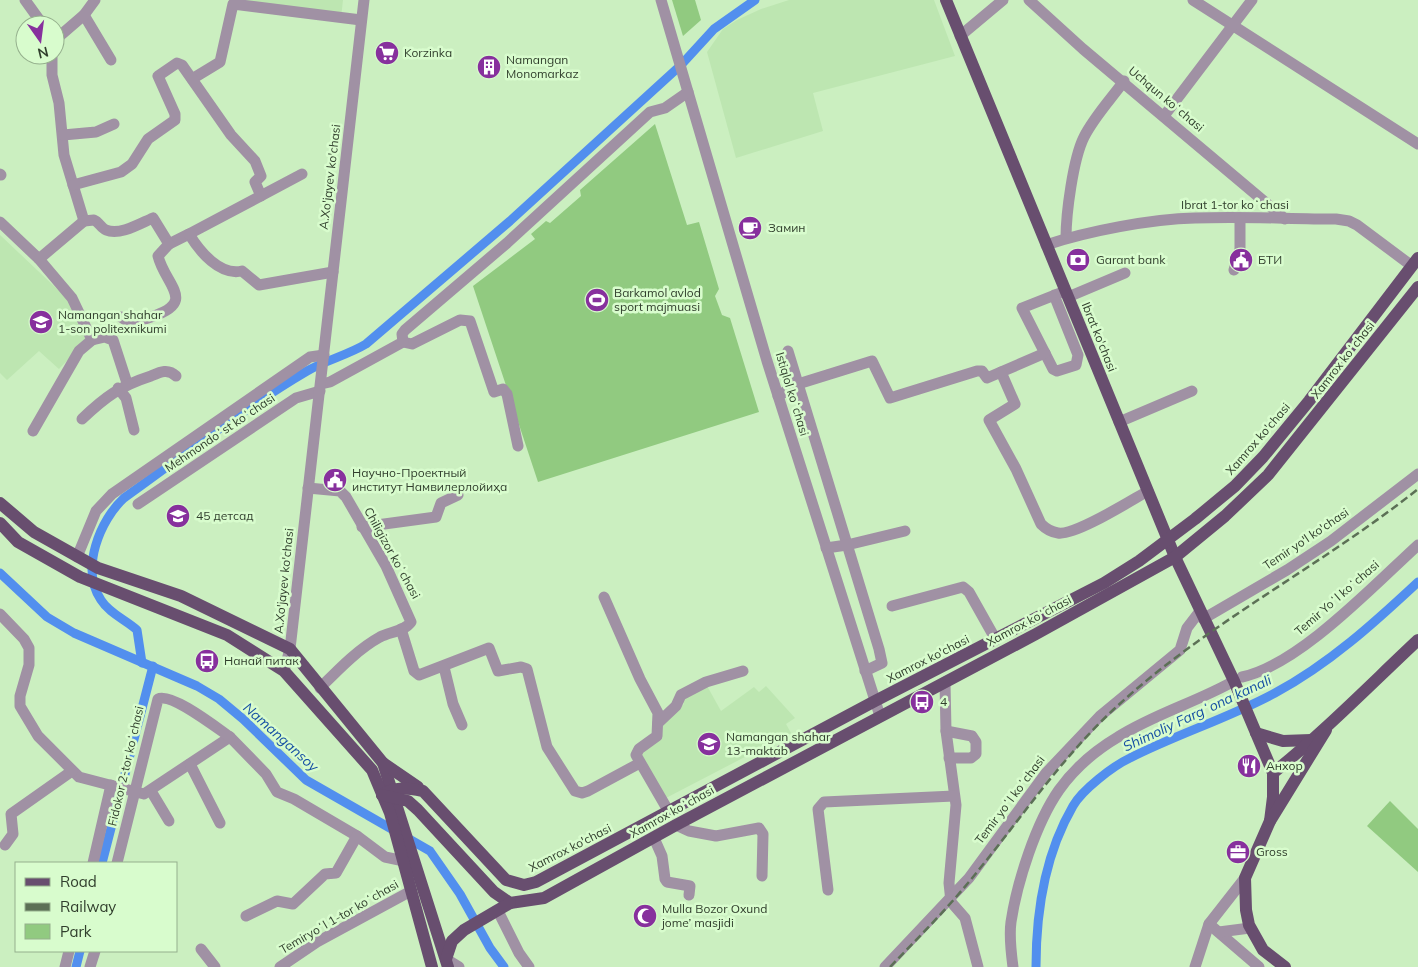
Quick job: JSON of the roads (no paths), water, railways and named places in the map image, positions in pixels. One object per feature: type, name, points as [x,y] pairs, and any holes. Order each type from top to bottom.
[{"type":"main road","name":"Ibrat ko'chasi","points":[[946,0],[1046,245],[1062,294],[1119,422],[1175,557],[1202,615],[1238,679],[1254,728],[1274,774]]},
{"type":"main road","name":"Xamrox ko'chasi","points":[[382,763],[423,791],[506,880],[524,885],[536,882],[875,701],[1104,583],[1168,540],[1235,486],[1263,457],[1415,262]]},
{"type":"main road","name":"Xamrox koʻchasi","points":[[510,903],[544,898],[676,825],[1036,634],[1175,557],[1225,516],[1268,475],[1365,356],[1418,287]]},
{"type":"main road","points":[[0,503],[34,532],[98,568],[177,595],[290,649],[382,763],[406,856],[447,963]]},
{"type":"main road","points":[[0,523],[18,542],[80,577],[94,584],[145,601],[227,635],[284,671],[372,770],[390,794],[408,801],[418,810],[494,892],[510,903],[464,930],[452,942],[447,963]]},
{"type":"main road","points":[[1285,967],[1263,950],[1250,928],[1246,910],[1246,878],[1270,821],[1326,730],[1347,706],[1418,640]]},
{"type":"main road","points":[[1254,728],[1283,741],[1311,740]]},
{"type":"main road","points":[[1270,821],[1274,774],[1311,740],[1326,730]]},
{"type":"main road","points":[[390,794],[405,788],[423,791]]},
{"type":"main road","points":[[406,856],[411,891],[432,967]]},
{"type":"street","points":[[25,0],[36,15]]},
{"type":"street","points":[[65,31],[84,15],[96,0]]},
{"type":"street","name":"A.Xo'jayev ko'chasi","points":[[284,671],[290,649],[364,0]]},
{"type":"street","name":"Istiqlol koʻchasi","points":[[661,0],[778,396],[880,716]]},
{"type":"street","points":[[960,36],[1004,0]]},
{"type":"street","name":"Uchqun koʻchasi","points":[[1029,0],[1083,49],[1124,81],[1285,219]]},
{"type":"street","points":[[1193,0],[1418,144]]},
{"type":"street","points":[[1164,116],[1252,0]]},
{"type":"street","points":[[192,79],[220,62],[233,4],[361,20]]},
{"type":"street","points":[[84,15],[111,60]]},
{"type":"street","points":[[73,185],[121,172],[132,164],[148,139],[175,120],[175,114],[158,78],[159,74],[177,63],[182,65],[230,135],[255,161],[261,176],[255,182],[261,196]]},
{"type":"street","points":[[52,65],[52,75],[59,103],[64,155],[84,221]]},
{"type":"street","points":[[1066,238],[1066,224],[1078,150],[1088,129],[1124,81]]},
{"type":"street","points":[[403,342],[402,334],[405,330],[507,243],[629,130],[653,110],[666,108],[688,92]]},
{"type":"street","points":[[63,135],[96,132],[114,124]]},
{"type":"street","points":[[122,317],[129,323],[136,322],[164,313],[171,308],[176,297],[175,291],[158,256],[169,244],[302,174]]},
{"type":"street","points":[[40,259],[84,221],[94,220],[104,230],[112,231],[135,226],[153,218],[169,244]]},
{"type":"street","points":[[1234,270],[1240,249],[1240,218]]},
{"type":"street","name":"Ibrat 1-tor koʻchasi","points":[[1046,245],[1066,238],[1167,220],[1240,218],[1349,221],[1415,262]]},
{"type":"street","points":[[0,222],[40,259],[72,298],[92,340]]},
{"type":"street","points":[[189,234],[203,255],[232,272],[242,271],[259,285],[332,272]]},
{"type":"street","points":[[1062,294],[1078,359],[1074,366],[1057,371],[1053,369],[1022,308],[1062,294],[1125,273]]},
{"type":"street","name":"Mehmondoʻst koʻchasi","points":[[138,504],[321,383],[330,382],[403,342],[412,344],[460,320],[470,321],[494,392],[503,390],[507,394],[518,446]]},
{"type":"street","points":[[33,431],[79,351],[92,340],[105,337],[113,340],[134,430]]},
{"type":"street","points":[[788,352],[848,545],[882,663],[865,670]]},
{"type":"street","points":[[778,396],[798,384],[872,361],[890,398],[978,370],[982,371],[988,378],[1045,353]]},
{"type":"street","points":[[79,558],[96,511],[112,494],[310,357],[324,356]]},
{"type":"street","points":[[82,419],[123,386],[162,372],[170,371],[176,376]]},
{"type":"street","points":[[1001,372],[1014,404],[1011,408],[990,418],[990,423],[1016,469],[1042,524],[1048,530],[1059,534],[1074,531],[1148,491]]},
{"type":"street","points":[[1119,422],[1192,391]]},
{"type":"street","name":"Temir yo'l ko'chasi","points":[[1202,615],[1286,570],[1331,541],[1418,474]]},
{"type":"street","name":"Chiligizor koʻchasi","points":[[308,488],[340,491],[386,566],[408,613],[411,624],[402,628]]},
{"type":"street","points":[[362,527],[436,517],[441,504],[458,496]]},
{"type":"street","points":[[826,548],[848,545],[905,531]]},
{"type":"street","name":"Temir Yoʻl koʻchasi","points":[[1013,967],[1011,922],[1019,887],[1035,838],[1049,807],[1060,789],[1089,757],[1116,737],[1131,729],[1206,697],[1238,679],[1255,674],[1271,666],[1315,637],[1418,545]]},
{"type":"street","points":[[892,606],[963,588],[969,592],[996,640]]},
{"type":"street","points":[[604,597],[640,679],[658,713],[655,738],[637,752],[640,763],[669,812]]},
{"type":"street","name":"Temir yoʻl koʻchasi","points":[[885,967],[969,878],[1046,773],[1100,716],[1180,650],[1187,628],[1202,615]]},
{"type":"street","points":[[1,618],[24,639],[29,648],[29,664],[20,696],[23,714],[38,736],[72,771],[85,780],[144,794],[230,737],[266,774],[277,792],[294,799],[357,836],[385,857],[406,856]]},
{"type":"street","points":[[851,626],[870,619]]},
{"type":"street","points":[[320,688],[361,650],[380,637],[402,628],[416,674],[423,674],[444,667],[489,648],[498,671],[521,667],[527,669],[547,747],[576,790],[582,793],[588,791],[640,763]]},
{"type":"street","points":[[444,667],[453,704],[462,725]]},
{"type":"street","points":[[658,723],[676,706],[682,695],[706,682],[743,671]]},
{"type":"street","points":[[944,682],[946,731],[956,805],[949,883],[951,899],[965,918],[978,967]]},
{"type":"street","name":"Fidokor 2-tor koʻchasi","points":[[117,862],[132,792],[158,699],[165,698],[188,709],[230,737]]},
{"type":"street","points":[[946,731],[972,736],[977,746],[976,754],[971,758],[949,758]]},
{"type":"street","points":[[190,764],[220,823]]},
{"type":"street","points":[[5,845],[13,834],[11,814],[72,771]]},
{"type":"street","points":[[93,862],[114,786]]},
{"type":"street","points":[[151,791],[169,821]]},
{"type":"street","points":[[828,890],[818,809],[824,802],[954,796]]},
{"type":"street","points":[[676,825],[689,831],[716,836],[759,828],[763,834],[762,876]]},
{"type":"street","points":[[246,916],[277,900],[293,904],[325,874],[337,871],[357,836]]},
{"type":"street","points":[[654,838],[662,856],[664,879],[667,882],[690,886],[689,895]]},
{"type":"street","points":[[1195,967],[1209,924],[1246,878]]},
{"type":"street","name":"Temiryoʻl 1-tor koʻchasi","points":[[280,967],[317,942],[411,891]]},
{"type":"street","points":[[494,913],[529,967]]},
{"type":"street","points":[[1209,924],[1259,967]]},
{"type":"street","points":[[1219,932],[1250,928]]},
{"type":"street","points":[[201,949],[215,967]]},
{"type":"street","points":[[64,967],[69,952]]},
{"type":"street","points":[[90,967],[95,952]]},
{"type":"street","points":[[447,963],[459,967]]},
{"type":"waterway","points":[[142,663],[137,630],[104,605],[95,588],[92,574],[96,546],[107,519],[115,507],[124,498],[260,400],[307,371],[366,344],[510,221],[681,65],[714,29],[755,0]]},
{"type":"waterway","name":"Namangansoy","points":[[0,573],[47,617],[74,633],[197,686],[219,699],[243,719],[306,780],[430,851],[460,894],[490,948],[504,967]]},
{"type":"waterway","name":"Shimoliy Fargʻona kanali","points":[[1036,967],[1040,905],[1049,864],[1063,824],[1083,793],[1107,772],[1130,758],[1240,710],[1295,682],[1350,642],[1418,582]]},
{"type":"waterway","points":[[102,862],[153,666]]},
{"type":"waterway","points":[[76,967],[80,952]]},
{"type":"railway","points":[[890,967],[956,897],[1042,789],[1113,710],[1148,679],[1186,650],[1381,517],[1418,489]]},
{"type":"place","name":"Korzinka","points":[[387,53]]},
{"type":"place","name":"Namangan Monomarkaz","points":[[489,67]]},
{"type":"place","name":"Замин","points":[[750,228]]},
{"type":"place","name":"Garant bank","points":[[1078,260]]},
{"type":"place","name":"БТИ","points":[[1241,260]]},
{"type":"place","name":"Barkamol avlod sport majmuasi","points":[[597,300]]},
{"type":"place","name":"Namangan shahar 1-son politexnikumi","points":[[41,322]]},
{"type":"place","name":"Научно-Проектный институт Намвилерлойиҳа","points":[[335,480]]},
{"type":"place","name":"45 детсад","points":[[178,516]]},
{"type":"place","name":"Нанай питак","points":[[207,661]]},
{"type":"place","name":"4","points":[[922,702]]},
{"type":"place","name":"Namangan shahar 13-maktab","points":[[709,744]]},
{"type":"place","name":"Анхор","points":[[1249,766]]},
{"type":"place","name":"Gross","points":[[1238,852]]},
{"type":"place","name":"Mulla Bozor Oxund jome’ masjidi","points":[[645,916]]}]
